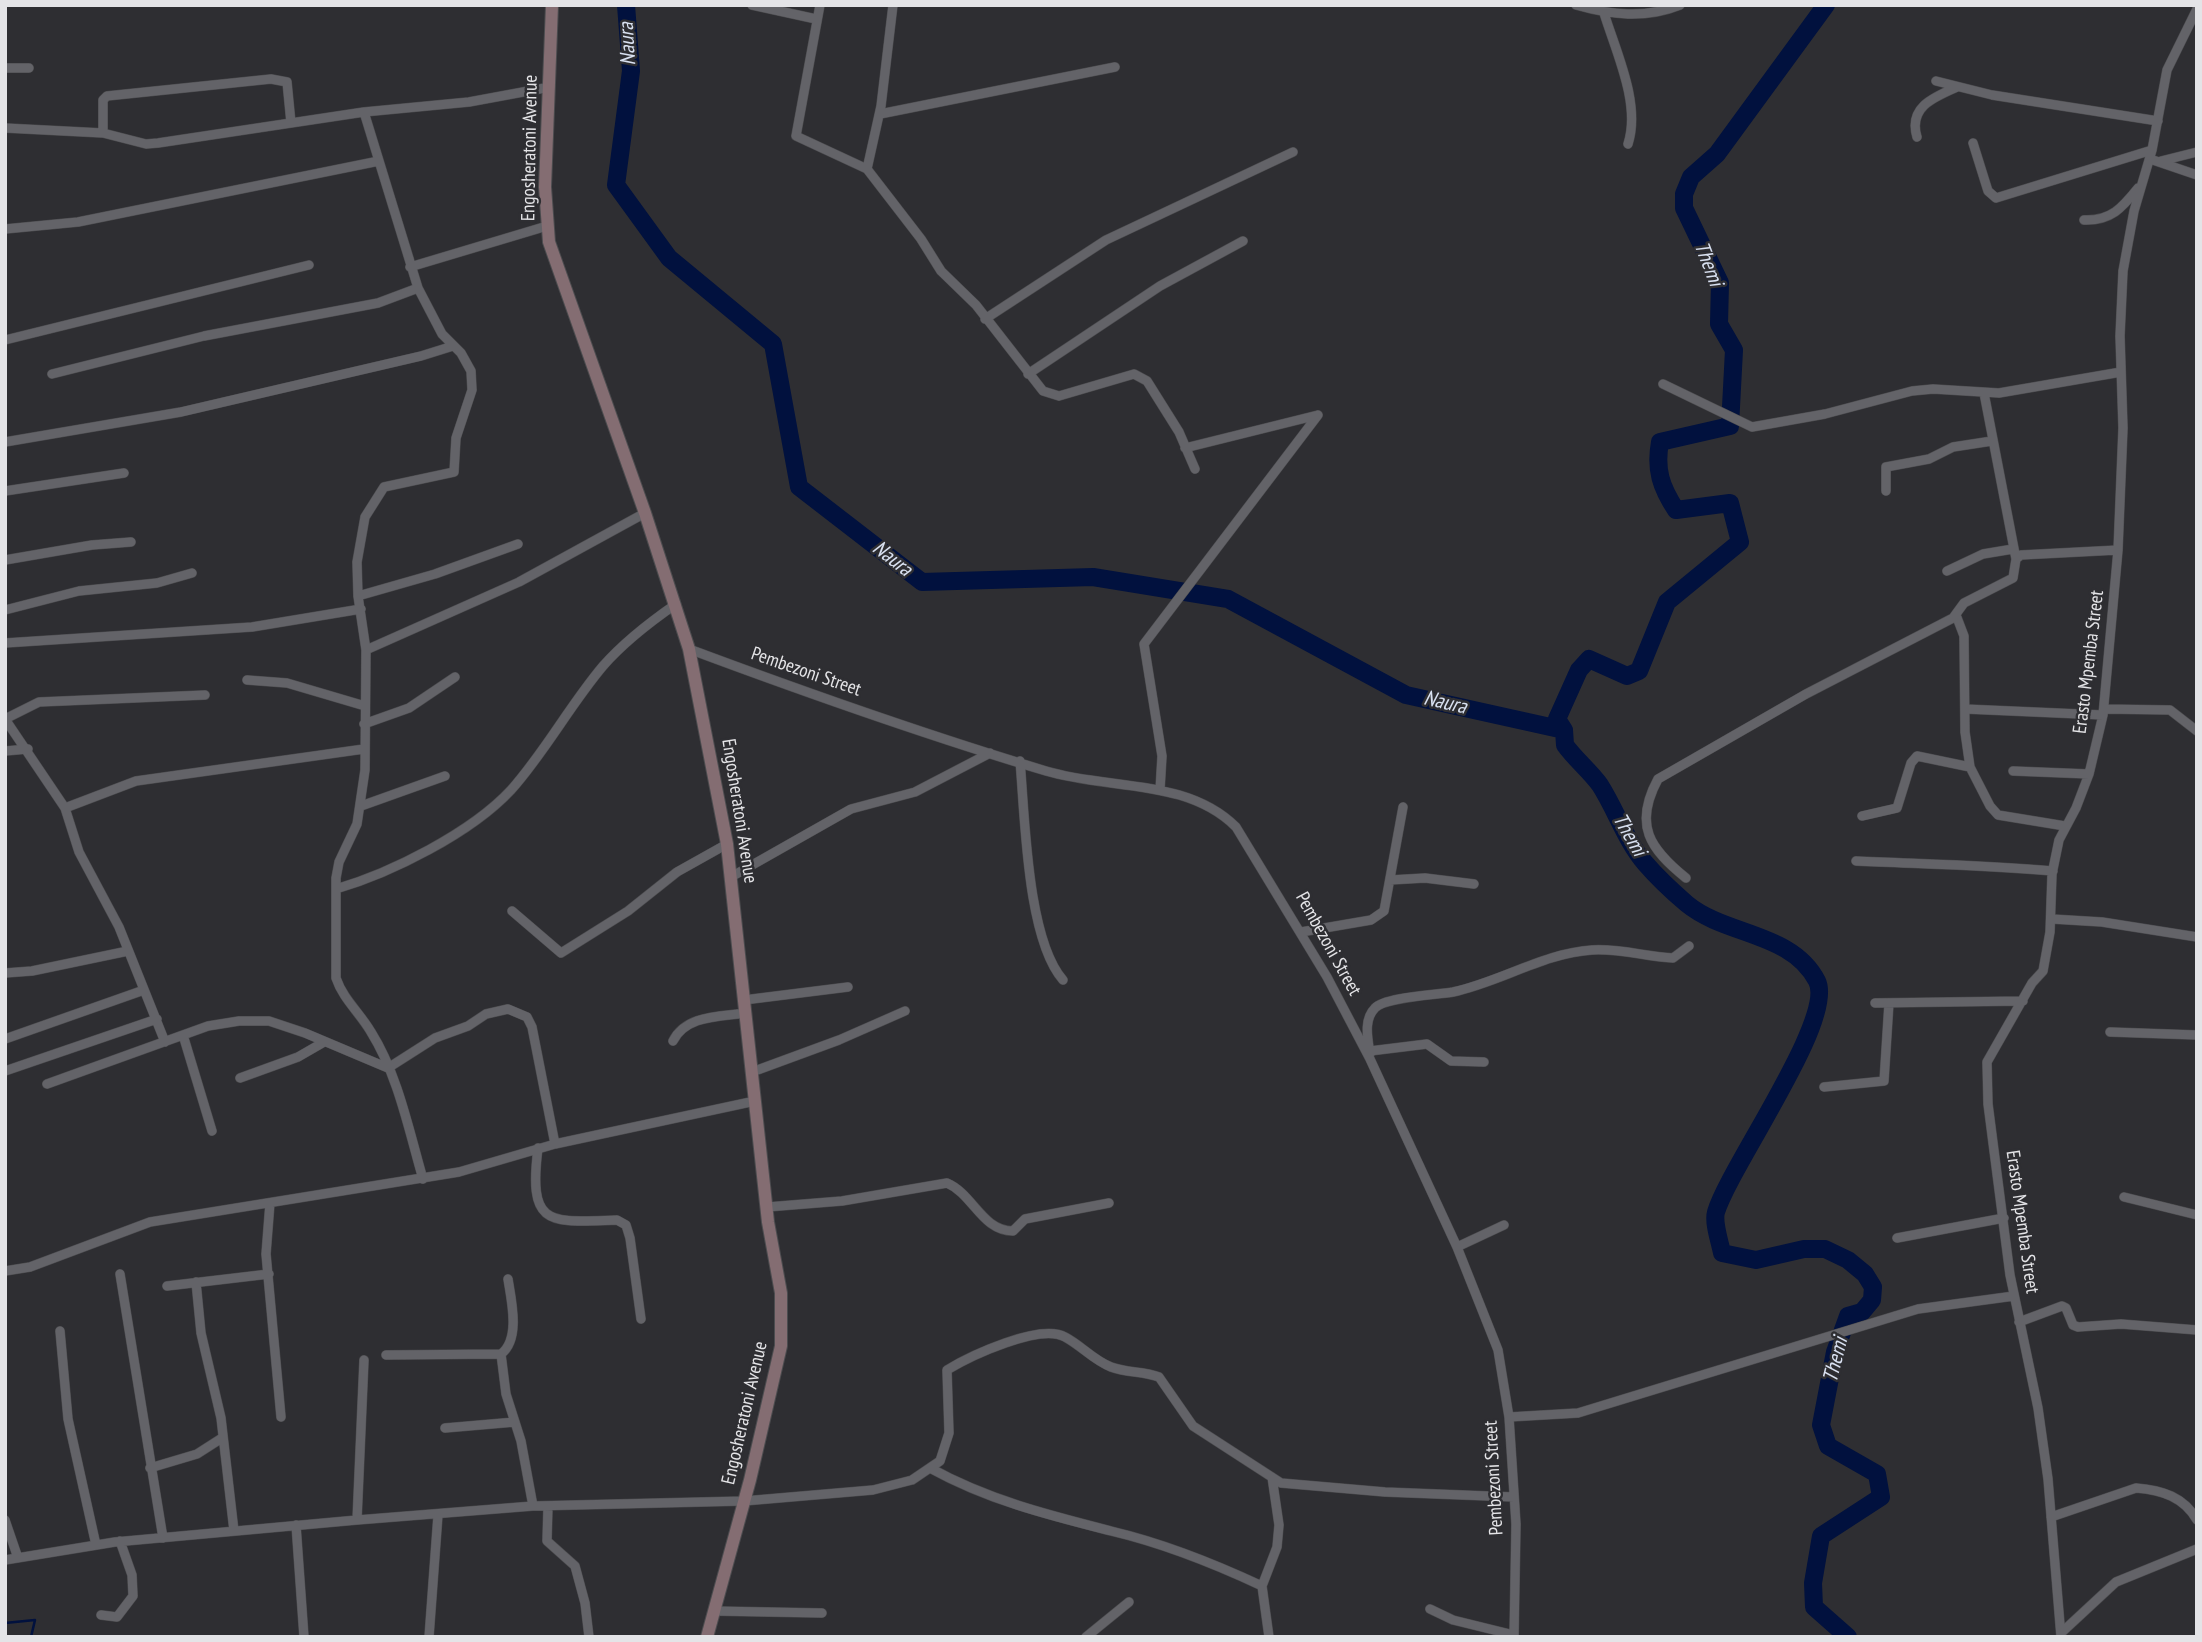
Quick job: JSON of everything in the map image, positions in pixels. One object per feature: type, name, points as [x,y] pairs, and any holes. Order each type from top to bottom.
[{"type":"street","name":"Engosheratoni Avenue","points":[[552,5],[545,187],[547,226],[562,279],[690,649],[727,844],[751,1072],[780,1293],[781,1346],[744,1501],[707,1637]]},
{"type":"street","points":[[752,5],[816,19]]},
{"type":"street","points":[[820,5],[796,136],[867,169],[921,239],[941,271],[976,304],[1043,391],[1059,396],[1134,374],[1140,375],[1158,396],[1195,469]]},
{"type":"street","points":[[867,169],[880,114],[893,5]]},
{"type":"street","points":[[1576,5],[1604,13],[1680,5]]},
{"type":"street","name":"Erasto Mpemba Street","points":[[2061,1635],[2052,1517],[2038,1408],[2014,1296],[1988,1104],[1987,1062],[2043,971],[2052,919],[2053,871],[2059,840],[2089,774],[2104,712],[2118,550],[2123,428],[2123,271],[2139,187],[2153,157],[2167,70],[2197,9]]},
{"type":"street","points":[[1604,13],[1629,101],[1628,144]]},
{"type":"street","points":[[880,114],[1115,67]]},
{"type":"street","points":[[5,68],[29,68]]},
{"type":"street","points":[[103,133],[103,100],[107,96],[271,79],[287,82],[291,123]]},
{"type":"street","points":[[1936,81],[1957,87],[2158,121]]},
{"type":"street","points":[[5,128],[103,133],[146,144],[364,112],[469,102],[550,87]]},
{"type":"street","points":[[1917,136],[1914,127],[1916,114],[1932,98],[1957,87]]},
{"type":"street","points":[[364,112],[418,288],[430,314],[467,363],[472,379],[469,402],[456,438],[454,471],[446,475],[396,482],[384,487],[375,498],[360,540],[358,596],[366,650],[361,806],[357,824],[339,862],[335,889],[336,978],[339,988],[372,1032],[387,1068],[423,1179]]},
{"type":"street","points":[[1973,143],[1988,191],[1996,198],[2153,157],[2197,152]]},
{"type":"street","points":[[985,319],[1106,240],[1293,152]]},
{"type":"street","points":[[2153,157],[2197,175]]},
{"type":"street","points":[[5,229],[78,222],[379,161]]},
{"type":"street","points":[[2084,220],[2098,220],[2120,210],[2139,187]]},
{"type":"street","points":[[410,267],[547,226]]},
{"type":"street","points":[[1028,374],[1160,286],[1243,241]]},
{"type":"street","points":[[5,340],[309,265]]},
{"type":"street","points":[[52,374],[204,336],[378,303],[418,288]]},
{"type":"street","points":[[5,442],[181,412],[421,356],[453,346]]},
{"type":"street","points":[[1664,384],[1752,427],[1825,414],[1912,391],[2014,391],[2121,372]]},
{"type":"street","points":[[1686,878],[1662,858],[1646,831],[1650,802],[1658,779],[1794,700],[1956,615],[1964,603],[2013,578],[2016,559],[1984,393]]},
{"type":"street","points":[[1160,790],[1163,756],[1144,644],[1318,415],[1185,447]]},
{"type":"street","points":[[1886,491],[1886,467],[1929,459],[1953,447],[1993,441]]},
{"type":"street","points":[[5,491],[124,473]]},
{"type":"street","points":[[366,650],[519,582],[645,513]]},
{"type":"street","points":[[5,560],[92,545],[131,542]]},
{"type":"street","points":[[358,596],[435,575],[518,544]]},
{"type":"street","points":[[1947,571],[1983,554],[2013,549]]},
{"type":"street","points":[[2016,559],[2021,555],[2118,550]]},
{"type":"street","points":[[5,610],[79,591],[158,583],[192,573]]},
{"type":"street","points":[[335,889],[358,882],[425,851],[493,806],[530,766],[603,667],[633,638],[676,604]]},
{"type":"street","points":[[5,643],[252,627],[361,609]]},
{"type":"street","points":[[1956,615],[1964,636],[1965,709],[1970,767],[1998,815],[2066,826]]},
{"type":"street","name":"Pembezoni Street","points":[[690,649],[910,728],[1048,771],[1190,797],[1219,809],[1236,827],[1301,932],[1370,1055],[1457,1247],[1498,1350],[1509,1417],[1514,1497],[1514,1636]]},
{"type":"street","points":[[364,724],[409,708],[455,677]]},
{"type":"street","points":[[247,680],[287,683],[365,706]]},
{"type":"street","points":[[165,1042],[128,951],[79,852],[65,808],[28,749],[5,719],[40,702],[205,695]]},
{"type":"street","points":[[1965,709],[2104,712],[2170,710],[2197,731]]},
{"type":"street","points":[[5,751],[28,749]]},
{"type":"street","points":[[65,808],[136,781],[364,749]]},
{"type":"street","points":[[731,877],[851,809],[915,792],[990,753]]},
{"type":"street","points":[[1862,816],[1898,808],[1912,763],[1917,756],[1970,767]]},
{"type":"street","points":[[1020,761],[1038,920],[1045,953],[1063,980]]},
{"type":"street","points":[[2012,771],[2089,774]]},
{"type":"street","points":[[361,806],[445,776]]},
{"type":"street","points":[[1301,932],[1379,916],[1387,903],[1404,807]]},
{"type":"street","points":[[512,911],[561,953],[628,911],[677,872],[727,844]]},
{"type":"street","points":[[1856,862],[1916,866],[1969,864],[2053,871]]},
{"type":"street","points":[[1390,880],[1425,878],[1474,884]]},
{"type":"street","points":[[2052,919],[2164,930],[2197,937]]},
{"type":"street","points":[[1484,1062],[1451,1061],[1427,1044],[1370,1055],[1366,1031],[1369,1017],[1379,1004],[1390,1000],[1455,992],[1573,952],[1616,950],[1673,958],[1689,946]]},
{"type":"street","points":[[5,973],[32,971],[128,951]]},
{"type":"street","points":[[673,1041],[683,1026],[691,1022],[745,1006],[848,987]]},
{"type":"street","points":[[5,1039],[144,990]]},
{"type":"street","points":[[1875,1003],[2023,1001]]},
{"type":"street","points":[[1825,1087],[1884,1080],[1889,1003]]},
{"type":"street","points":[[387,1068],[435,1038],[468,1026],[486,1014],[508,1009],[520,1012],[532,1027],[555,1144]]},
{"type":"street","points":[[751,1072],[804,1054],[905,1011]]},
{"type":"street","points":[[5,1071],[157,1019]]},
{"type":"street","points":[[47,1084],[183,1035],[239,1021],[269,1021],[387,1068]]},
{"type":"street","points":[[2110,1032],[2197,1035]]},
{"type":"street","points":[[183,1035],[212,1131]]},
{"type":"street","points":[[240,1078],[289,1061],[324,1042]]},
{"type":"street","points":[[5,1271],[30,1268],[150,1222],[459,1172],[555,1144],[755,1101]]},
{"type":"street","points":[[538,1149],[536,1198],[544,1212],[556,1220],[617,1220],[626,1225],[631,1238],[640,1319]]},
{"type":"street","points":[[767,1207],[842,1201],[947,1183],[963,1193],[994,1227],[1013,1231],[1025,1219],[1109,1203]]},
{"type":"street","points":[[2124,1197],[2197,1215]]},
{"type":"street","points":[[270,1203],[267,1254],[281,1417]]},
{"type":"street","points":[[1897,1238],[2004,1219]]},
{"type":"street","points":[[1457,1247],[1504,1225]]},
{"type":"street","points":[[120,1274],[163,1538]]},
{"type":"street","points":[[167,1286],[269,1274]]},
{"type":"street","points":[[508,1279],[513,1313],[510,1339],[501,1354],[506,1394],[515,1422],[533,1506]]},
{"type":"street","points":[[196,1282],[201,1334],[221,1418],[234,1531]]},
{"type":"street","points":[[1509,1417],[1578,1413],[1918,1309],[2014,1296]]},
{"type":"street","points":[[2018,1322],[2062,1306],[2073,1325],[2078,1327],[2120,1324],[2197,1330]]},
{"type":"street","points":[[60,1331],[68,1419],[96,1545]]},
{"type":"street","points":[[5,1560],[120,1541],[357,1520],[533,1506],[744,1501],[873,1490],[912,1480],[940,1461],[949,1433],[947,1370],[1020,1338],[1054,1333],[1065,1336],[1090,1357],[1109,1366],[1159,1377],[1193,1426],[1281,1483],[1312,1488],[1514,1497]]},
{"type":"street","points":[[386,1356],[501,1354]]},
{"type":"street","points":[[357,1520],[364,1360]]},
{"type":"street","points":[[445,1429],[515,1422]]},
{"type":"street","points":[[150,1468],[197,1454],[222,1438]]},
{"type":"street","points":[[930,1468],[955,1482],[1030,1511],[1133,1538],[1262,1586]]},
{"type":"street","points":[[1269,1637],[1262,1586],[1277,1547],[1279,1525],[1272,1477]]},
{"type":"street","points":[[2052,1517],[2136,1488],[2183,1500],[2197,1520]]},
{"type":"street","points":[[548,1506],[547,1541],[575,1566],[586,1603],[589,1637]]},
{"type":"street","points":[[429,1637],[438,1515]]},
{"type":"street","points":[[5,1520],[18,1558]]},
{"type":"street","points":[[296,1525],[304,1637]]},
{"type":"street","points":[[101,1615],[117,1617],[133,1596],[132,1574],[120,1541]]},
{"type":"street","points":[[2061,1635],[2116,1582],[2197,1549]]},
{"type":"street","points":[[1086,1637],[1129,1602]]},
{"type":"street","points":[[1430,1609],[1453,1620],[1514,1636]]},
{"type":"street","points":[[714,1611],[822,1613]]},
{"type":"waterway","name":"Naura","points":[[626,5],[631,71],[616,185],[669,258],[773,344],[799,487],[922,582],[1093,577],[1228,599],[1406,695],[1564,730]]},
{"type":"waterway","name":"Themi","points":[[1826,5],[1717,154],[1691,177],[1684,194],[1684,208],[1720,283],[1719,324],[1734,350],[1730,426],[1660,442],[1659,470],[1666,494],[1676,510],[1730,503],[1740,542],[1667,602],[1639,671],[1627,676],[1589,659],[1579,670],[1557,719],[1564,730],[1565,745],[1600,785],[1632,845],[1660,879],[1687,904],[1703,914],[1792,953],[1806,965],[1817,981],[1819,1000],[1811,1027],[1779,1094],[1725,1190],[1715,1222],[1722,1253],[1756,1260],[1804,1249],[1825,1249],[1848,1260],[1865,1274],[1873,1287],[1872,1300],[1862,1312],[1848,1316],[1835,1352],[1821,1425],[1828,1446],[1877,1474],[1881,1497],[1821,1536],[1813,1583],[1814,1607],[1848,1637]]},
{"type":"waterway","points":[[5,1623],[35,1620],[31,1637]]}]
